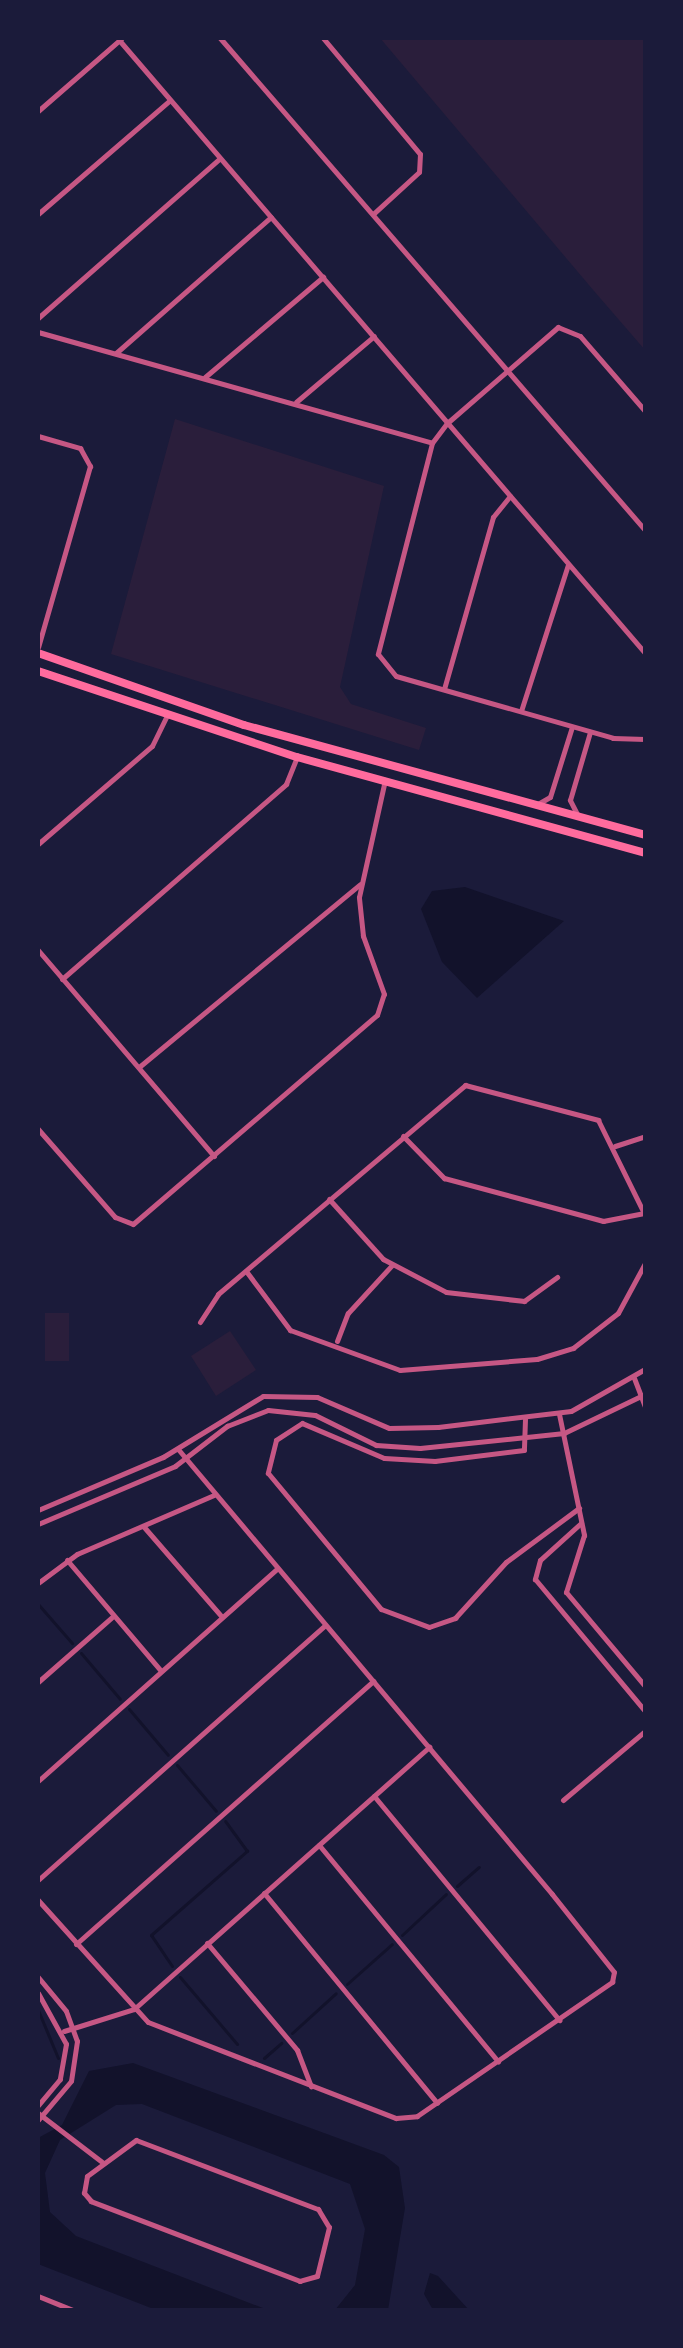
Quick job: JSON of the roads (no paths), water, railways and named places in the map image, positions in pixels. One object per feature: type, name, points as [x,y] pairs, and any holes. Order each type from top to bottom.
[{"type":"main road","points":[[38,653],[198,711],[645,835]]},
{"type":"main road","points":[[38,671],[166,717],[297,757],[645,853]]},
{"type":"main road","points":[[177,720],[198,711]]},
{"type":"street","points":[[220,38],[645,530]]},
{"type":"street","points":[[323,38],[420,154],[419,172],[373,214]]},
{"type":"street","points":[[38,111],[120,39],[645,653]]},
{"type":"street","points":[[38,214],[170,100]]},
{"type":"street","points":[[38,318],[220,158]]},
{"type":"street","points":[[115,353],[271,217]]},
{"type":"street","points":[[204,378],[323,277]]},
{"type":"street","points":[[645,411],[580,336],[558,327],[447,423],[432,446],[378,654],[386,672],[590,732],[645,739]]},
{"type":"street","points":[[38,332],[295,403],[432,446]]},
{"type":"street","points":[[295,403],[374,336]]},
{"type":"street","points":[[38,436],[80,448],[90,466],[38,647]]},
{"type":"street","points":[[444,689],[493,517],[510,496]]},
{"type":"street","points":[[521,711],[568,565]]},
{"type":"street","points":[[38,844],[152,746],[166,717]]},
{"type":"street","points":[[536,805],[550,797],[572,727]]},
{"type":"street","points":[[578,817],[570,800],[590,732]]},
{"type":"street","points":[[62,979],[286,784],[297,757]]},
{"type":"street","points":[[38,1129],[124,1224],[142,1219],[383,1005],[363,936],[360,884],[385,780]]},
{"type":"street","points":[[139,1067],[360,884]]},
{"type":"street","points":[[38,950],[214,1156]]},
{"type":"street","points":[[200,1322],[246,1271],[403,1136],[465,1085],[598,1120],[615,1146],[645,1214],[603,1221],[444,1178],[403,1136]]},
{"type":"street","points":[[615,1146],[645,1136]]},
{"type":"street","points":[[329,1199],[392,1265],[421,1273],[446,1292],[514,1302],[533,1298],[557,1277]]},
{"type":"street","points":[[246,1271],[290,1330],[337,1341],[400,1370],[549,1356],[612,1321],[645,1263]]},
{"type":"street","points":[[337,1341],[348,1313],[392,1265]]},
{"type":"street","points":[[45,1520],[38,1509],[178,1449],[232,1409],[273,1394],[317,1397],[399,1429],[559,1414],[634,1378],[645,1369]]},
{"type":"street","points":[[634,1378],[645,1406]]},
{"type":"street","points":[[38,1524],[185,1459],[238,1420],[277,1410],[315,1415],[386,1447],[564,1433],[642,1396]]},
{"type":"street","points":[[559,1414],[582,1522],[583,1547],[566,1592],[645,1686]]},
{"type":"street","points":[[525,1419],[528,1438],[524,1450],[395,1461],[305,1423],[276,1440],[268,1473],[381,1609],[429,1627],[455,1618],[506,1562],[579,1508]]},
{"type":"street","points":[[38,1900],[148,2022],[396,2118],[437,2103],[607,1990],[614,1972],[178,1449]]},
{"type":"street","points":[[38,1583],[67,1560],[214,1495]]},
{"type":"street","points":[[582,1522],[540,1560],[535,1579],[645,1711]]},
{"type":"street","points":[[144,1526],[222,1617]]},
{"type":"street","points":[[67,1560],[112,1617],[161,1671]]},
{"type":"street","points":[[38,1781],[277,1569]]},
{"type":"street","points":[[38,1682],[112,1617]]},
{"type":"street","points":[[38,1880],[325,1625]]},
{"type":"street","points":[[76,1944],[373,1681]]},
{"type":"street","points":[[563,1800],[645,1731]]},
{"type":"street","points":[[64,2031],[134,2009],[429,1747]]},
{"type":"street","points":[[373,1796],[559,2020]]},
{"type":"street","points":[[319,1845],[498,2061]]},
{"type":"street","points":[[264,1893],[437,2103]]},
{"type":"street","points":[[207,1943],[297,2050],[311,2086]]},
{"type":"street","points":[[38,1977],[75,2029],[71,2081],[39,2116],[102,2162]]},
{"type":"street","points":[[38,1993],[64,2031],[64,2068],[38,2105]]},
{"type":"street","points":[[136,2140],[318,2209],[329,2227],[317,2276],[300,2281],[91,2201],[82,2184],[102,2162],[136,2140]]},
{"type":"street","points":[[38,2296],[72,2310]]},
{"type":"waterway","points":[[38,1604],[72,1643]]},
{"type":"waterway","points":[[81,1653],[120,1699]]},
{"type":"waterway","points":[[129,1709],[168,1755]]},
{"type":"waterway","points":[[177,1765],[216,1811]]},
{"type":"waterway","points":[[172,1966],[151,1935],[247,1851],[225,1821]]},
{"type":"waterway","points":[[457,1886],[479,1867]]},
{"type":"waterway","points":[[402,1935],[446,1894]]},
{"type":"waterway","points":[[347,1984],[392,1944]]},
{"type":"waterway","points":[[180,1977],[237,2044]]},
{"type":"waterway","points":[[292,2033],[336,1993]]},
{"type":"waterway","points":[[38,2010],[58,2058]]},
{"type":"waterway","points":[[264,2058],[281,2043]]}]
